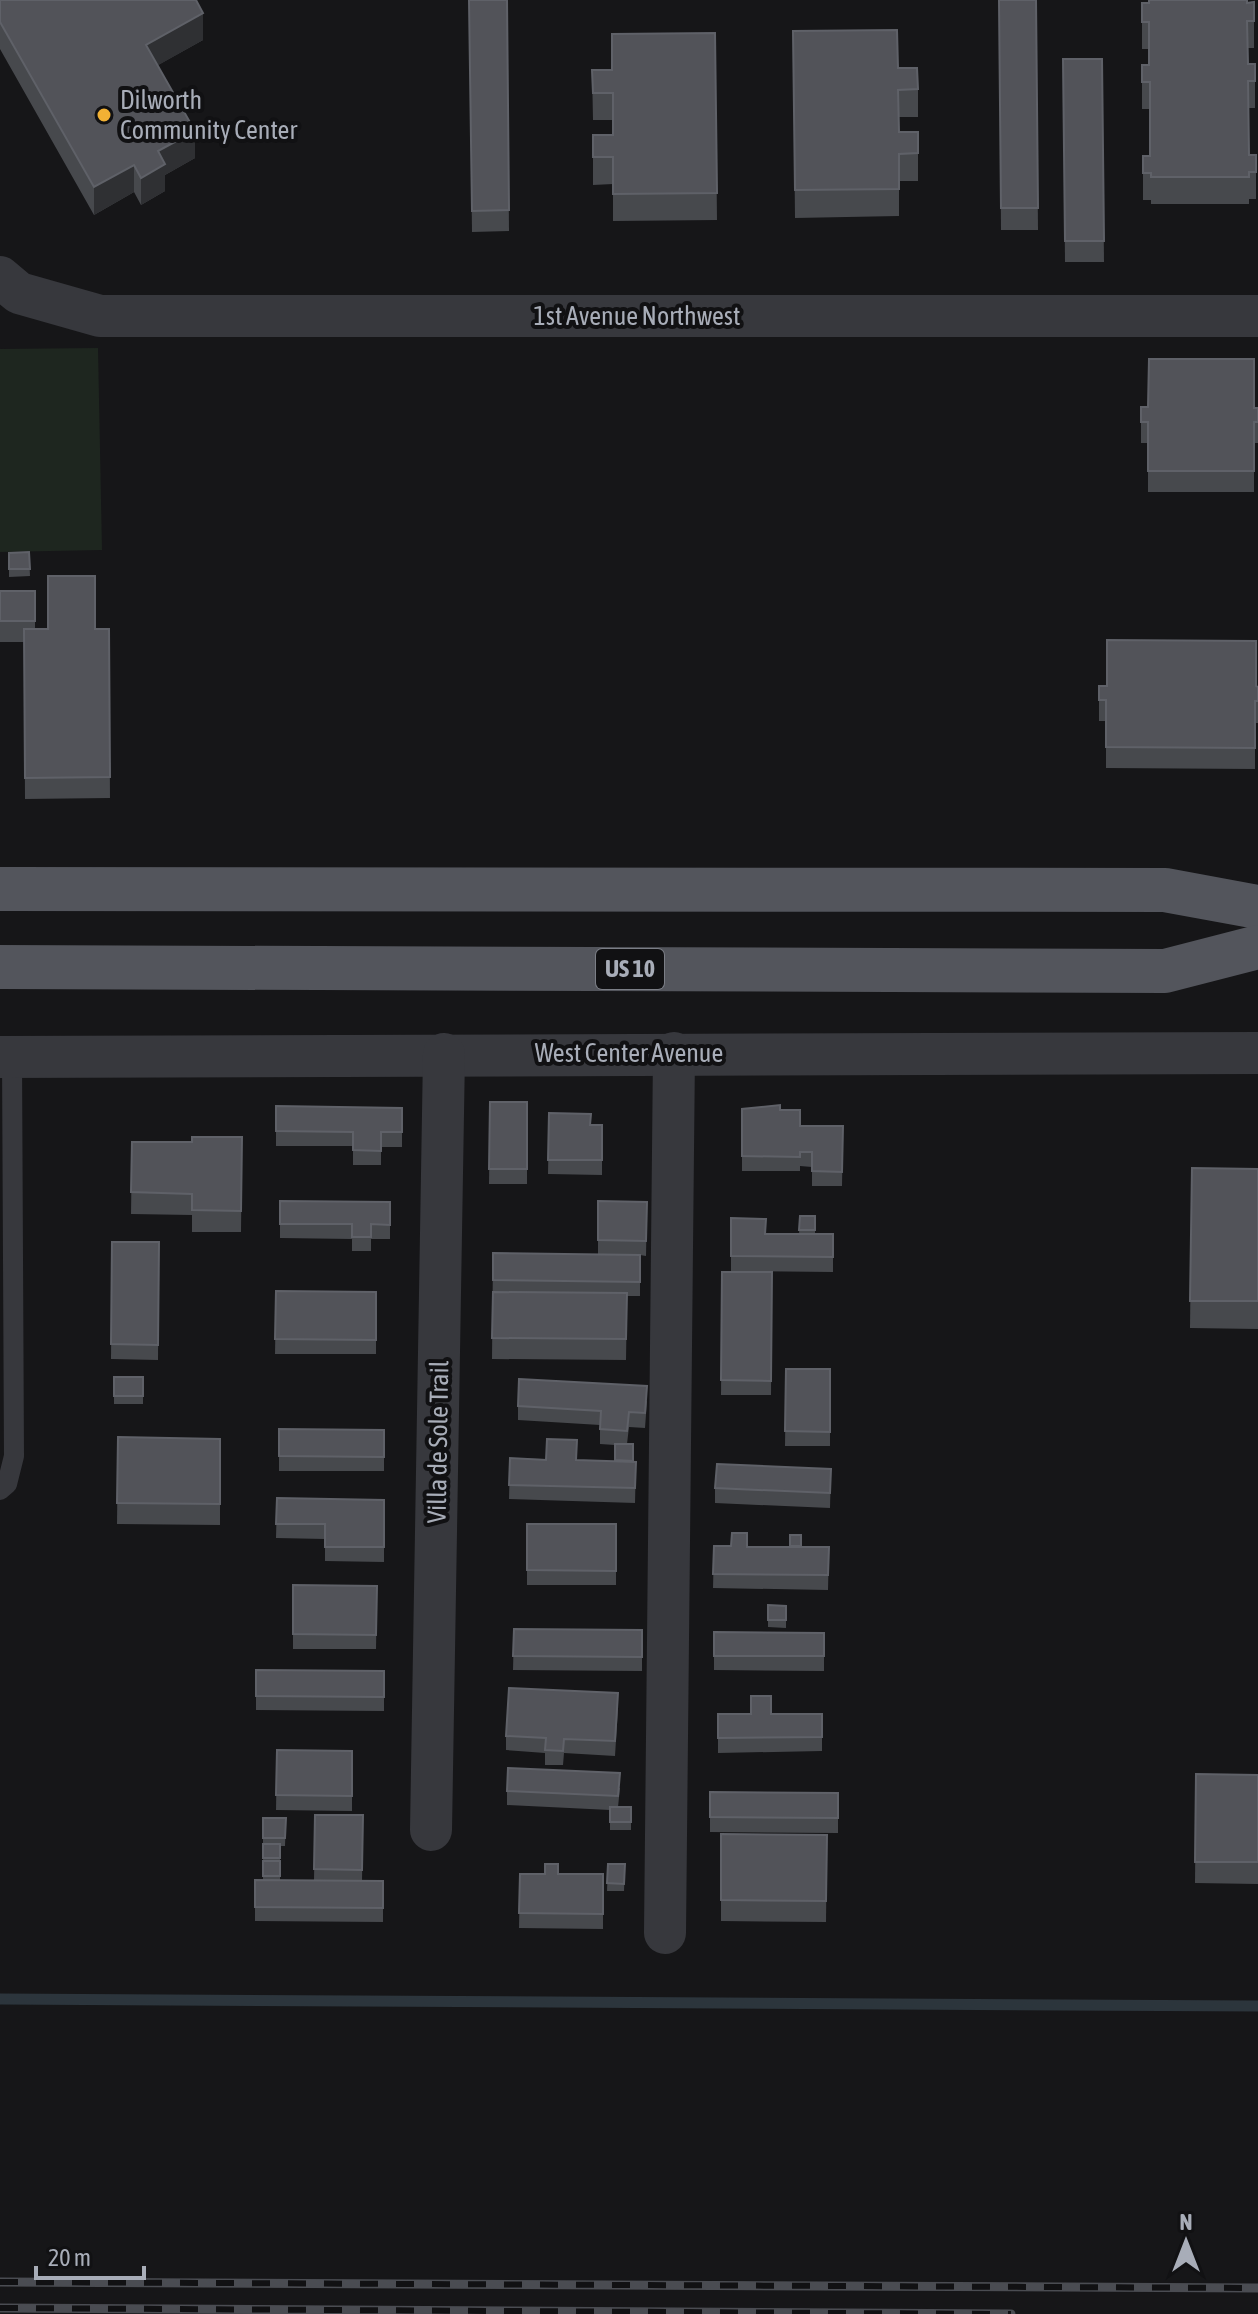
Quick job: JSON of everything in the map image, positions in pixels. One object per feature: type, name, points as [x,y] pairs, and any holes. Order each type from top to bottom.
[{"type":"main road","points":[[0,889],[1165,890],[1258,907]]},
{"type":"main road","name":"US 10","points":[[0,967],[1165,971],[1258,947]]},
{"type":"street","name":"1st Avenue Northwest","points":[[10,285],[100,316],[1258,316]]},
{"type":"street","points":[[665,1933],[674,1053]]},
{"type":"street","name":"West Center Avenue","points":[[6,1057],[1258,1053]]},
{"type":"street","name":"Villa de Sole Trail","points":[[431,1830],[444,1054]]},
{"type":"lane","points":[[0,1490],[7,1484],[14,1456],[6,1057]]},
{"type":"shaded area","points":[[98,348],[102,550],[0,552],[0,349]]},
{"type":"building","name":"Dilworth Community Center","points":[[0,0],[196,0],[203,13],[146,45],[195,131],[158,151],[165,164],[141,178],[134,165],[94,187],[0,22]]},
{"type":"building","points":[[469,0],[507,0],[509,210],[472,211]]},
{"type":"building","points":[[999,0],[1036,0],[1038,208],[1001,208]]},
{"type":"building","points":[[1149,0],[1254,2],[1254,21],[1247,21],[1248,64],[1255,64],[1255,81],[1248,81],[1249,155],[1256,155],[1256,172],[1249,172],[1249,177],[1151,177],[1151,173],[1143,173],[1143,156],[1150,156],[1150,82],[1142,82],[1142,65],[1149,65],[1149,22],[1142,22],[1142,3],[1149,3]]},
{"type":"building","points":[[897,30],[898,68],[917,68],[918,89],[898,90],[899,132],[918,132],[918,153],[899,154],[899,189],[795,190],[793,31]]},
{"type":"building","points":[[715,33],[717,193],[613,194],[613,157],[593,157],[593,135],[613,135],[613,93],[593,93],[592,70],[612,70],[612,34]]},
{"type":"building","points":[[1063,59],[1102,59],[1104,241],[1065,241]]},
{"type":"building","points":[[1149,359],[1254,359],[1254,408],[1258,408],[1258,422],[1254,422],[1254,471],[1148,471],[1148,422],[1141,422],[1141,407],[1148,407]]},
{"type":"building","points":[[29,552],[30,569],[9,569],[9,553]]},
{"type":"building","points":[[48,576],[95,576],[95,629],[109,629],[110,777],[25,778],[24,629],[48,629]]},
{"type":"building","points":[[0,591],[35,591],[35,621],[0,621]]},
{"type":"building","points":[[1107,640],[1256,641],[1258,701],[1255,701],[1255,748],[1106,747],[1106,700],[1099,700],[1099,686],[1107,686]]},
{"type":"building","points":[[490,1102],[527,1102],[527,1169],[489,1169]]},
{"type":"building","points":[[780,1105],[780,1110],[800,1110],[800,1126],[843,1126],[842,1172],[812,1171],[812,1152],[800,1152],[800,1157],[742,1156],[742,1109]]},
{"type":"building","points":[[276,1106],[402,1108],[402,1132],[381,1132],[381,1151],[353,1150],[353,1132],[276,1131]]},
{"type":"building","points":[[549,1113],[591,1114],[590,1125],[602,1125],[602,1160],[548,1160]]},
{"type":"building","points":[[192,1137],[242,1137],[241,1211],[192,1210],[192,1194],[131,1192],[132,1142],[192,1142]]},
{"type":"building","points":[[1192,1168],[1258,1169],[1258,1301],[1190,1301]]},
{"type":"building","points":[[280,1201],[390,1202],[390,1225],[371,1224],[371,1237],[352,1237],[352,1224],[280,1224]]},
{"type":"building","points":[[598,1201],[647,1202],[646,1241],[598,1240]]},
{"type":"building","points":[[800,1216],[815,1216],[815,1230],[799,1230]]},
{"type":"building","points":[[731,1218],[766,1219],[765,1234],[833,1234],[833,1257],[731,1256]]},
{"type":"building","points":[[112,1242],[159,1242],[158,1345],[111,1344]]},
{"type":"building","points":[[493,1253],[640,1255],[640,1282],[493,1280]]},
{"type":"building","points":[[722,1272],[772,1272],[771,1381],[721,1380]]},
{"type":"building","points":[[276,1291],[376,1292],[376,1340],[275,1339]]},
{"type":"building","points":[[493,1292],[627,1293],[626,1339],[492,1338]]},
{"type":"building","points":[[786,1369],[830,1369],[830,1432],[785,1431]]},
{"type":"building","points":[[114,1377],[143,1377],[143,1396],[114,1396]]},
{"type":"building","points":[[519,1379],[647,1386],[645,1413],[629,1412],[627,1431],[600,1429],[601,1411],[518,1406]]},
{"type":"building","points":[[279,1429],[384,1430],[384,1457],[279,1456]]},
{"type":"building","points":[[118,1437],[220,1439],[220,1504],[117,1503]]},
{"type":"building","points":[[547,1439],[577,1440],[576,1460],[636,1462],[635,1488],[509,1485],[510,1458],[546,1460]]},
{"type":"building","points":[[615,1444],[633,1444],[633,1461],[615,1460]]},
{"type":"building","points":[[717,1464],[831,1469],[830,1493],[715,1488]]},
{"type":"building","points":[[277,1498],[384,1500],[384,1547],[325,1547],[325,1524],[276,1524]]},
{"type":"building","points":[[527,1524],[616,1524],[616,1571],[527,1570]]},
{"type":"building","points":[[732,1533],[747,1533],[747,1547],[829,1547],[828,1575],[713,1574],[714,1546],[731,1546]]},
{"type":"building","points":[[790,1535],[801,1535],[801,1546],[790,1546]]},
{"type":"building","points":[[293,1585],[377,1586],[376,1635],[293,1634]]},
{"type":"building","points":[[768,1605],[786,1606],[786,1620],[768,1620]]},
{"type":"building","points":[[514,1629],[642,1630],[642,1657],[513,1656]]},
{"type":"building","points":[[714,1632],[824,1633],[824,1656],[714,1656]]},
{"type":"building","points":[[256,1670],[384,1671],[384,1697],[256,1696]]},
{"type":"building","points":[[509,1688],[618,1693],[615,1741],[564,1739],[563,1751],[545,1750],[546,1738],[506,1736]]},
{"type":"building","points":[[751,1696],[771,1696],[771,1714],[822,1714],[822,1737],[718,1738],[718,1714],[751,1714]]},
{"type":"building","points":[[277,1750],[352,1751],[352,1796],[276,1795]]},
{"type":"building","points":[[508,1768],[620,1773],[618,1796],[507,1791]]},
{"type":"building","points":[[1196,1774],[1258,1775],[1258,1862],[1195,1862]]},
{"type":"building","points":[[710,1792],[838,1793],[838,1818],[710,1817]]},
{"type":"building","points":[[610,1807],[631,1807],[631,1822],[610,1822]]},
{"type":"building","points":[[315,1815],[363,1815],[362,1870],[314,1869]]},
{"type":"building","points":[[263,1818],[286,1818],[285,1838],[263,1838]]},
{"type":"building","points":[[721,1834],[827,1835],[826,1901],[721,1900]]},
{"type":"building","points":[[263,1844],[280,1844],[280,1858],[263,1858]]},
{"type":"building","points":[[263,1861],[280,1861],[280,1876],[263,1876]]},
{"type":"building","points":[[545,1864],[558,1864],[558,1874],[603,1874],[603,1914],[519,1913],[520,1874],[545,1874]]},
{"type":"building","points":[[608,1864],[625,1864],[624,1884],[607,1883]]},
{"type":"building","points":[[255,1880],[383,1881],[383,1908],[255,1907]]},
{"type":"waterway","points":[[0,1999],[1258,2006]]},
{"type":"railway","points":[[0,2282],[1258,2288]]},
{"type":"railway","points":[[0,2308],[1011,2314]]},
{"type":"place","name":"Dilworth Community Center","points":[[104,115]]}]
